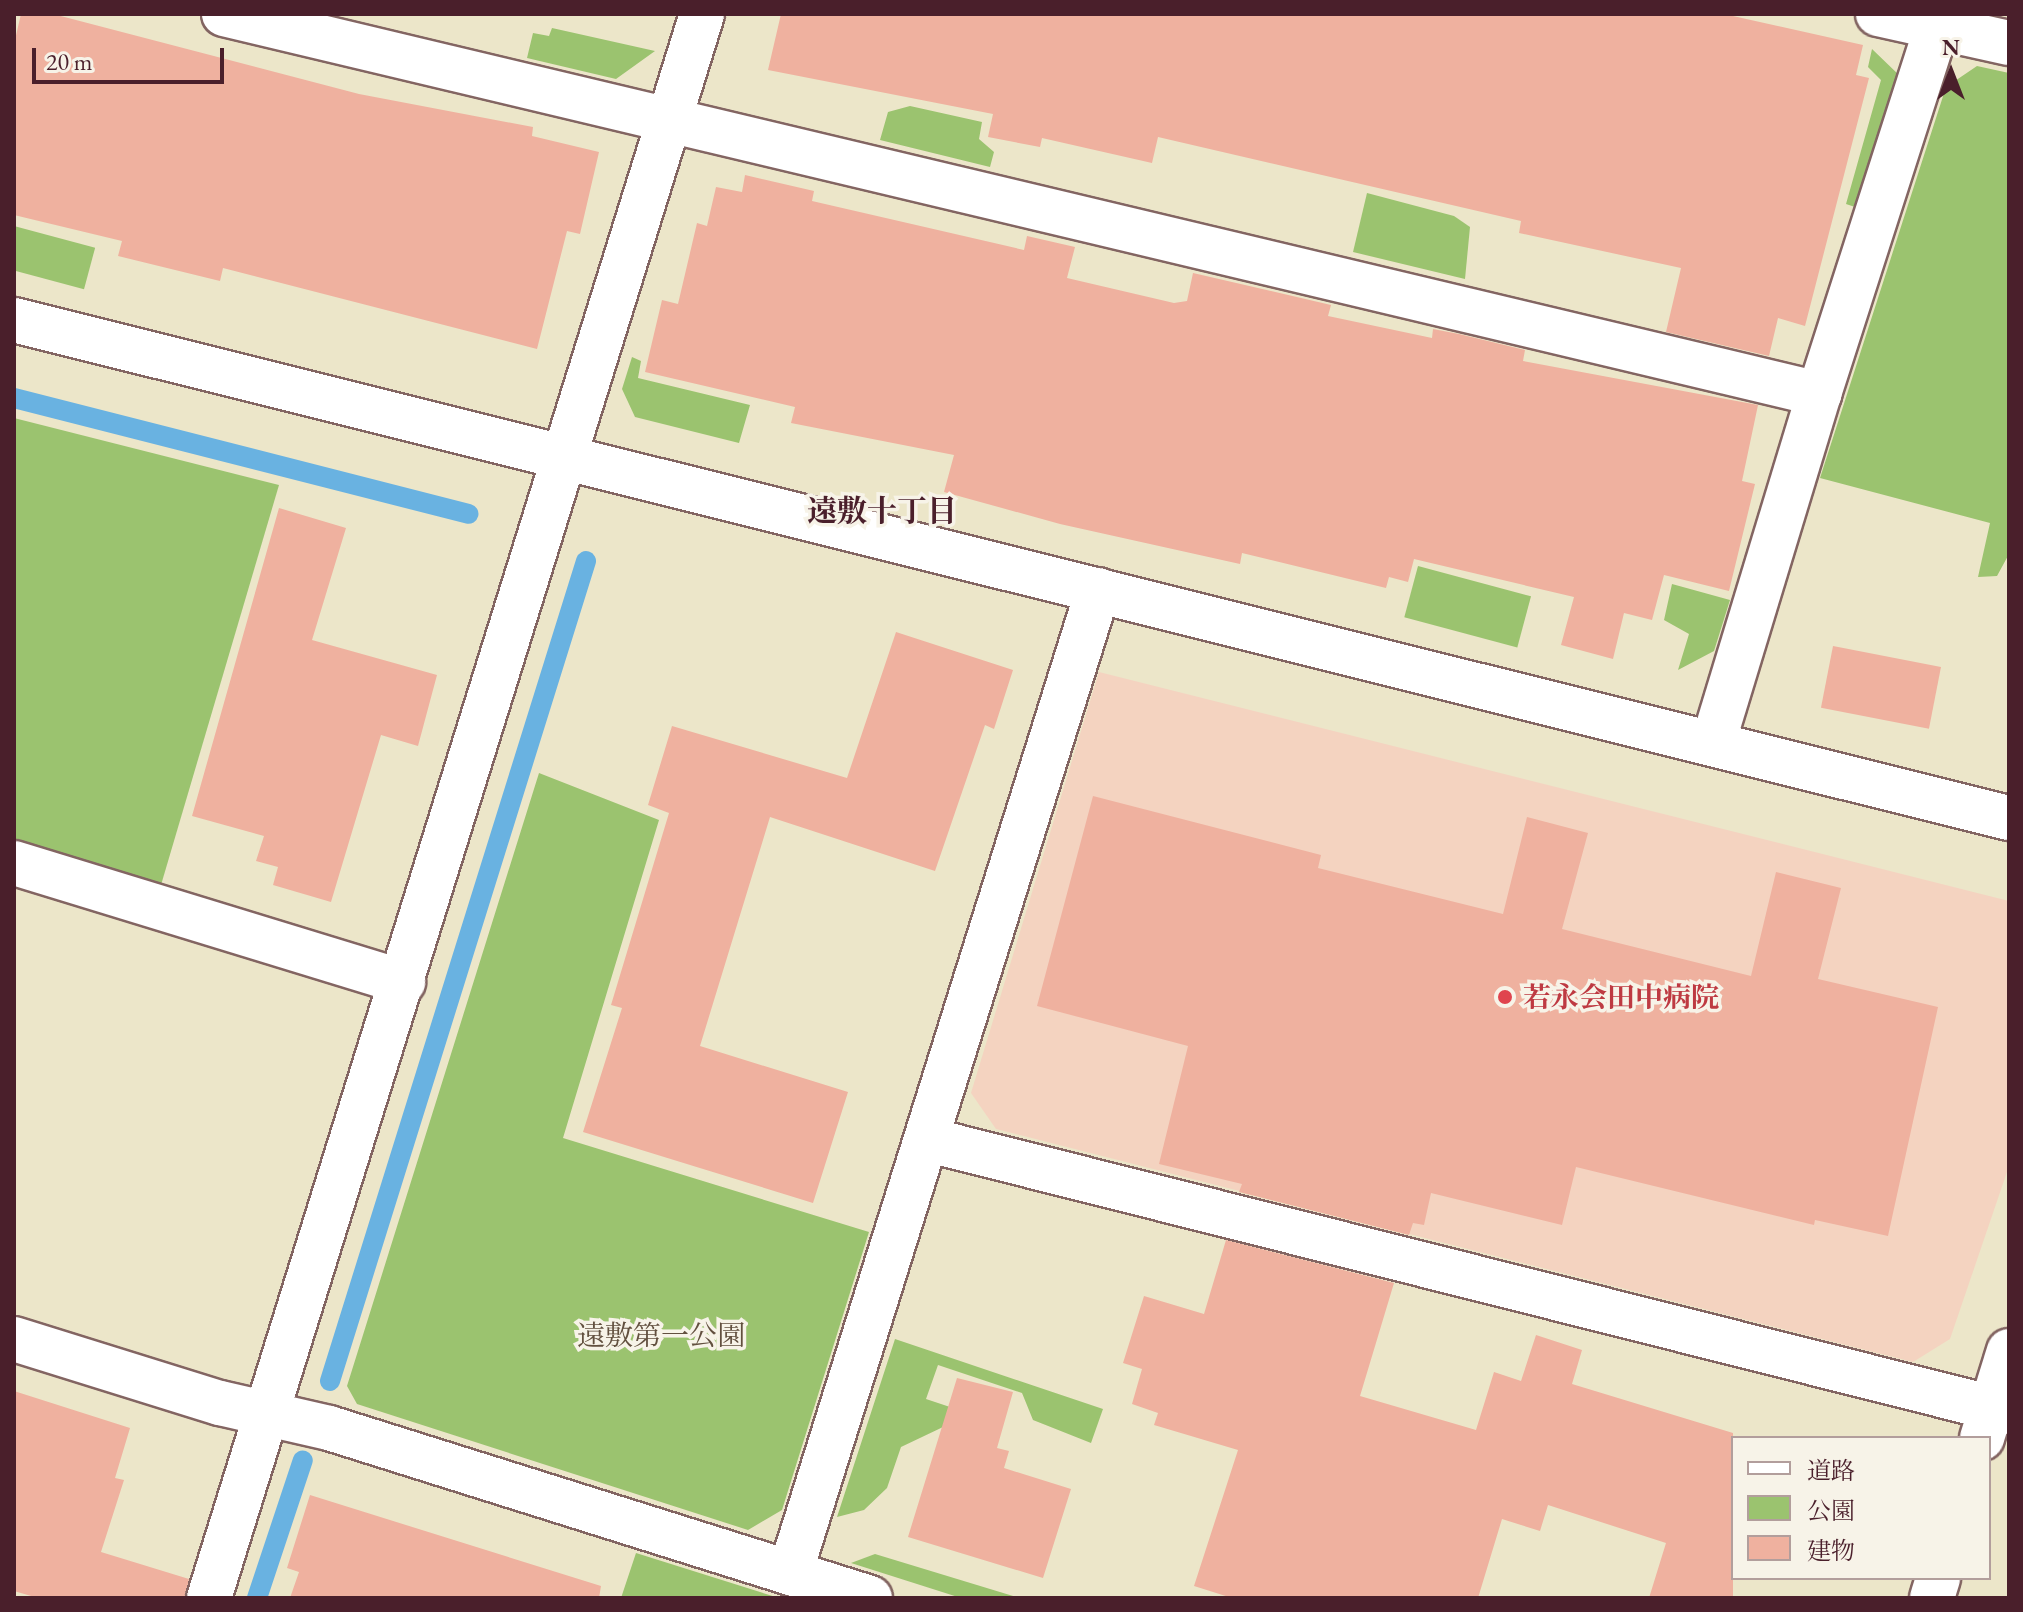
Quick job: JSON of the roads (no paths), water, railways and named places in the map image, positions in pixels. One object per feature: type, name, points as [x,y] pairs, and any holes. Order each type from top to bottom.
[{"type":"street","points":[[224,14],[670,117],[1819,394]]},
{"type":"street","points":[[209,1598],[272,1411],[702,14]]},
{"type":"street","points":[[1878,14],[2009,43]]},
{"type":"street","points":[[1713,743],[1819,394],[1937,27]]},
{"type":"street","points":[[14,320],[2009,818]]},
{"type":"street","points":[[790,1573],[929,1140],[1098,590]]},
{"type":"street","points":[[14,863],[403,982]]},
{"type":"street","points":[[929,1140],[1994,1419],[2009,1351]]},
{"type":"street","points":[[14,1339],[220,1403],[272,1411],[870,1598]]},
{"type":"waterway","points":[[14,398],[468,514]]},
{"type":"waterway","points":[[330,1381],[586,561]]},
{"type":"waterway","points":[[257,1598],[303,1460]]},
{"type":"place","name":"若永会田中病院","points":[[1505,997]]},
{"type":"district","name":"遠敷十丁目","points":[[882,511]]},
{"type":"park label","name":"遠敷第一公園","points":[[661,1335]]}]
